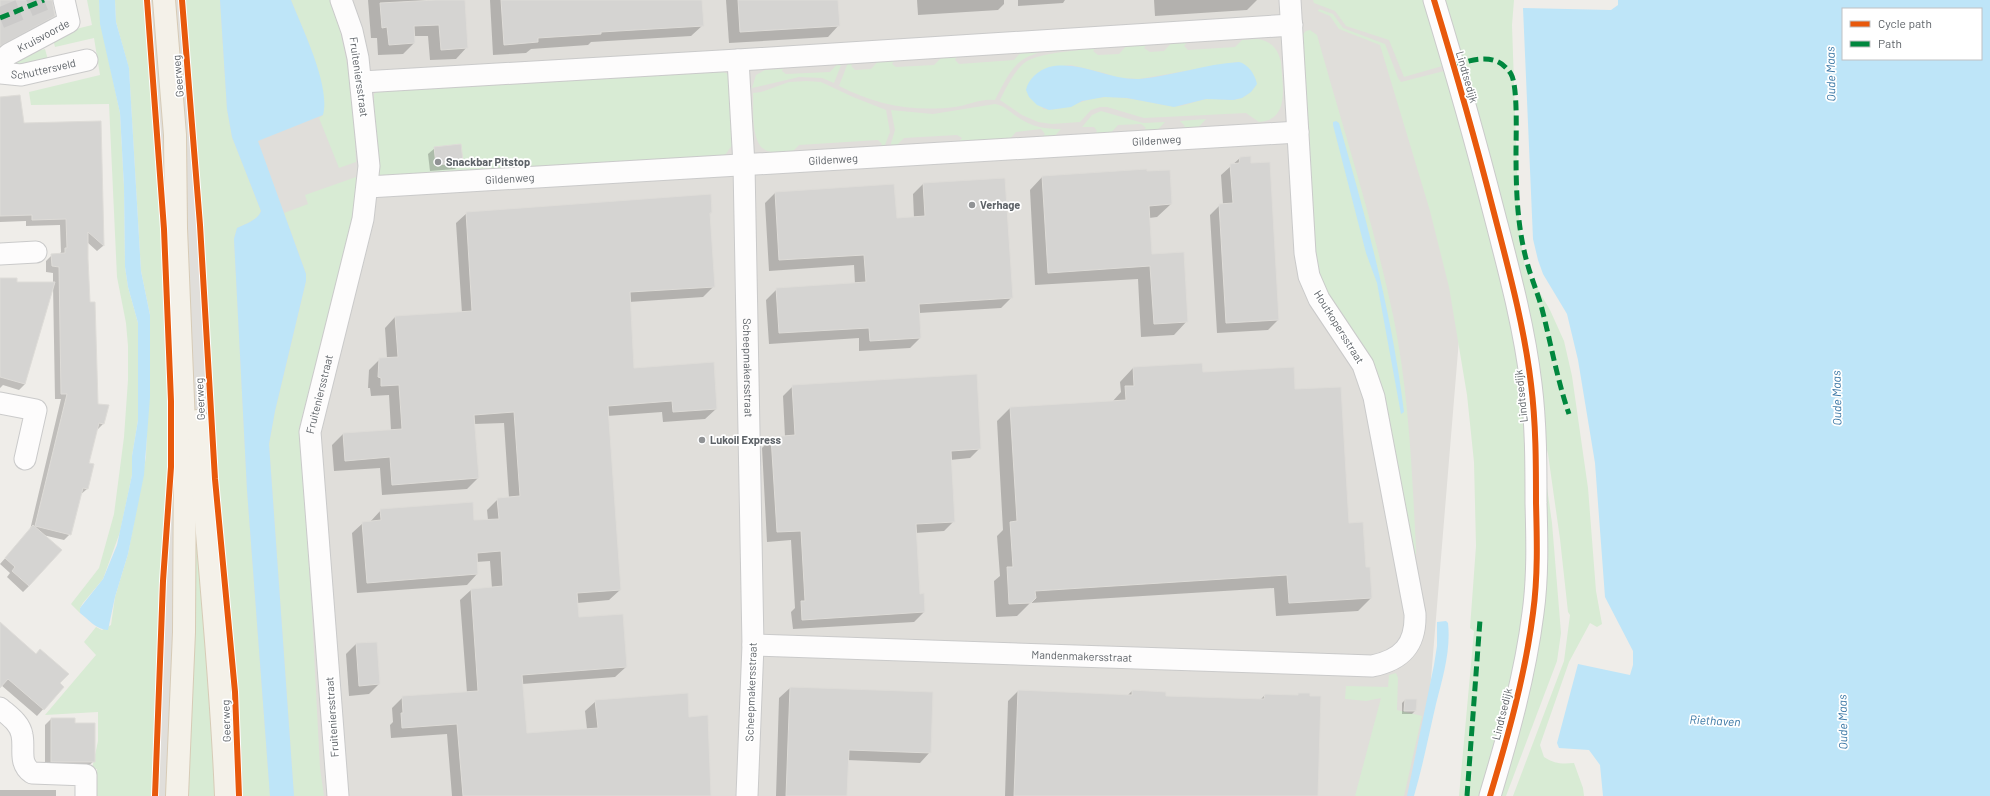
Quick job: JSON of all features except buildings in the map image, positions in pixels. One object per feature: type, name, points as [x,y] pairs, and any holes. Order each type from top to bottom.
[{"type":"main road","name":"Geerweg","points":[[164,0],[175,135],[176,228],[185,449],[184,632],[177,796]]},
{"type":"main road","name":"Geerweg","points":[[175,135],[190,227],[198,416],[207,543],[223,715],[226,796]]},
{"type":"street","name":"Kruisvoorde","points":[[0,62],[9,54],[69,22],[64,0]]},
{"type":"street","name":"Fruiteniersstraat","points":[[338,796],[310,432],[363,219],[368,187],[369,166],[362,82],[352,31],[341,0]]},
{"type":"street","name":"Houtkopersstraat","points":[[1290,0],[1305,253],[1309,276],[1319,299],[1363,365],[1374,397],[1415,614],[1413,635],[1406,649]]},
{"type":"street","name":"Lindtsedijk","points":[[1434,0],[1454,65],[1510,273],[1524,333],[1531,385],[1535,433],[1537,556],[1533,611],[1526,659],[1511,725],[1490,796]]},
{"type":"street","points":[[362,82],[1292,25]]},
{"type":"street","name":"Schuttersveld","points":[[0,73],[21,74],[87,60]]},
{"type":"street","name":"Scheepmakersstraat","points":[[738,60],[744,165],[753,645],[747,796]]},
{"type":"street","name":"Gildenweg","points":[[368,187],[1298,132]]},
{"type":"street","points":[[0,254],[36,252]]},
{"type":"street","points":[[0,403],[36,410],[25,459]]},
{"type":"street","name":"Mandenmakersstraat","points":[[753,645],[1372,666],[1387,663],[1398,657],[1406,649]]},
{"type":"street","points":[[0,708],[17,722],[22,734],[23,762],[27,769],[32,773],[86,774],[86,796]]},
{"type":"shaded area","points":[[144,0],[1487,0],[1428,715],[1411,796],[149,796],[151,111]]},
{"type":"green space","points":[[87,0],[99,0],[101,24],[120,113],[124,187],[125,267],[128,287],[138,323],[138,420],[132,456],[132,475],[120,532],[103,579],[83,603],[80,608],[80,613],[71,604],[99,568],[114,514],[124,437],[128,380],[126,323],[117,277],[109,104],[31,105],[29,92],[100,75],[94,38],[55,47],[52,35],[92,25]]},
{"type":"green space","points":[[115,0],[143,0],[154,115],[165,287],[169,475],[168,505],[159,607],[152,796],[95,796],[97,769],[92,769],[98,741],[98,712],[45,715],[96,655],[84,642],[96,627],[102,630],[111,625],[115,597],[128,554],[146,457],[150,315],[141,271],[129,69],[116,22]]},
{"type":"green space","points":[[185,0],[220,0],[227,109],[232,137],[261,211],[257,217],[237,228],[234,239],[247,490],[270,796],[243,796],[242,756],[221,516]]},
{"type":"green space","points":[[291,0],[331,0],[337,20],[350,80],[356,162],[339,168],[319,118],[323,115],[323,100],[318,71]]},
{"type":"green space","points":[[1313,0],[1426,0],[1446,65],[1404,77],[1389,40],[1346,26],[1335,11],[1314,3]]},
{"type":"green space","points":[[1440,0],[1514,0],[1512,25],[1519,221],[1522,248],[1525,267],[1550,310],[1564,341],[1572,376],[1588,488],[1596,591],[1602,624],[1597,627],[1590,623],[1569,662],[1540,745],[1544,757],[1559,763],[1574,763],[1583,788],[1584,796],[1513,796],[1564,661],[1570,615],[1568,612],[1560,539],[1548,454]]},
{"type":"green space","points":[[1319,9],[1333,14],[1343,28],[1385,44],[1398,78],[1401,82],[1448,70],[1490,220],[1520,370],[1529,492],[1525,629],[1484,796],[1459,796],[1474,631],[1470,628],[1476,546],[1474,462],[1467,395],[1449,287],[1430,211],[1380,45],[1339,29],[1330,16],[1318,11]]},
{"type":"green space","points":[[1310,30],[1317,35],[1367,210],[1393,315],[1403,373],[1409,432],[1416,549],[1416,554],[1413,555],[1377,370],[1333,307],[1315,263],[1301,36],[1306,31]]},
{"type":"green space","points":[[1174,40],[1188,41],[1184,46],[1188,50],[1235,47],[1242,40],[1263,40],[1273,46],[1280,57],[1283,90],[1282,100],[1276,115],[1269,120],[1259,122],[1246,113],[1144,118],[1107,107],[1100,107],[1091,110],[1080,122],[1052,124],[1038,122],[1022,115],[1000,100],[1015,73],[1027,61],[1049,54],[1079,50],[1079,45],[1097,47],[1093,51],[1098,55],[1119,54],[1129,43],[1147,44],[1144,48],[1150,52],[1164,51]],"holes":[[[1238,62],[1255,87],[1247,95],[1241,98],[1228,100],[1207,99],[1181,106],[1105,97],[1059,109],[1043,109],[1035,75],[1048,68],[1071,65],[1119,78],[1139,79]]]},
{"type":"green space","points":[[1064,46],[1037,53],[1020,61],[1008,75],[995,100],[980,101],[955,107],[910,108],[895,106],[867,98],[839,86],[849,60],[854,62],[851,66],[855,70],[871,69],[881,58],[895,59],[892,64],[896,67],[934,65],[944,55],[958,54],[955,60],[959,64],[1014,60],[1023,50]]},
{"type":"green space","points":[[45,49],[48,60],[16,68],[13,57]]},
{"type":"green space","points":[[841,60],[843,60],[834,83],[822,78],[799,77],[752,88],[756,75],[765,70],[783,69],[782,71],[786,74],[830,72]]},
{"type":"green space","points":[[713,67],[728,74],[734,82],[736,140],[725,155],[375,181],[374,94],[380,90],[650,76]]},
{"type":"green space","points":[[789,82],[821,82],[886,110],[890,132],[883,150],[879,148],[882,144],[878,140],[799,145],[793,151],[782,152],[771,152],[764,149],[759,144],[754,127],[753,93],[761,92]]},
{"type":"green space","points":[[995,104],[1029,124],[1045,128],[1061,129],[1051,140],[1040,139],[1045,134],[1041,129],[1016,132],[1006,143],[958,143],[962,138],[957,135],[904,138],[893,149],[889,150],[895,130],[891,110],[933,114]]},
{"type":"green space","points":[[1101,111],[1143,123],[1165,122],[1155,133],[1142,132],[1146,128],[1141,124],[1118,125],[1108,136],[1094,135],[1097,131],[1094,127],[1082,127],[1092,115]]},
{"type":"green space","points":[[1206,119],[1195,131],[1182,129],[1185,126],[1180,121]]},
{"type":"green space","points":[[356,177],[355,204],[350,232],[299,428],[311,595],[320,768],[324,796],[294,796],[269,444],[275,411],[306,281],[306,274],[284,213],[308,204],[305,195]]},
{"type":"green space","points":[[196,470],[221,796],[182,796]]},
{"type":"green space","points":[[1545,473],[1552,523],[1561,633],[1557,661],[1506,796],[1496,796]]},
{"type":"green space","points":[[1396,673],[1398,678],[1397,710],[1422,716],[1404,796],[1355,796],[1381,698],[1366,701],[1345,699],[1346,686],[1388,687],[1389,675]]},
{"type":"water","points":[[99,0],[115,0],[116,22],[129,68],[141,271],[150,315],[150,397],[144,475],[128,554],[115,597],[108,630],[104,630],[93,624],[80,613],[80,608],[103,579],[117,545],[132,475],[132,456],[138,420],[138,323],[128,287],[125,267],[124,187],[120,113],[100,24]]},
{"type":"water","points":[[220,0],[291,0],[314,57],[323,89],[323,115],[258,141],[306,274],[306,281],[275,411],[269,444],[294,796],[270,796],[247,490],[234,239],[237,228],[257,217],[261,211],[232,137],[227,109]]},
{"type":"water","points":[[1618,0],[1990,0],[1990,796],[1603,796],[1600,765],[1589,750],[1559,748],[1557,743],[1578,664],[1630,675],[1633,665],[1633,651],[1605,597],[1595,463],[1578,360],[1567,314],[1543,274],[1533,239],[1523,8],[1611,10],[1618,5]]},
{"type":"water","points":[[1239,62],[1251,70],[1257,84],[1251,92],[1242,98],[1233,100],[1206,99],[1174,107],[1127,98],[1104,97],[1082,101],[1071,107],[1049,110],[1037,105],[1029,97],[1026,90],[1029,82],[1034,76],[1041,70],[1049,67],[1072,66],[1116,77],[1139,79],[1214,65]]},
{"type":"water","points":[[1336,121],[1339,123],[1359,194],[1393,338],[1404,412],[1401,414],[1377,283],[1366,253],[1333,125],[1333,122]]},
{"type":"water","points":[[1446,621],[1448,623],[1449,633],[1444,674],[1414,796],[1407,796],[1434,665],[1437,646],[1437,622]]},
{"type":"tunnel","points":[[0,18],[44,0]]},
{"type":"marked path","points":[[0,18],[44,0]]},
{"type":"marked path","points":[[1454,65],[1478,59],[1492,60],[1499,62],[1505,67],[1511,74],[1513,80],[1516,112],[1517,195],[1521,238],[1528,266],[1542,309],[1569,414]]},
{"type":"marked path","points":[[1467,796],[1480,620]]},
{"type":"cycle path","points":[[147,0],[164,229],[171,401],[171,467],[163,581],[155,796]]},
{"type":"cycle path","points":[[182,0],[200,225],[215,479],[235,692],[239,796]]},
{"type":"cycle path","points":[[1434,0],[1472,130],[1510,274],[1528,362],[1534,414],[1537,544],[1535,599],[1521,683],[1490,796]]},
{"type":"place","name":"Snackbar Pitstop","points":[[438,162]]},
{"type":"place","name":"Verhage","points":[[972,205]]},
{"type":"place","name":"Lukoil Express","points":[[702,440]]},
{"type":"water label","name":"Oude Maas","points":[[1831,74]]},
{"type":"water label","name":"Oude Maas","points":[[1837,398]]},
{"type":"water label","name":"Riethaven","points":[[1715,721]]},
{"type":"water label","name":"Oude Maas","points":[[1843,722]]}]
